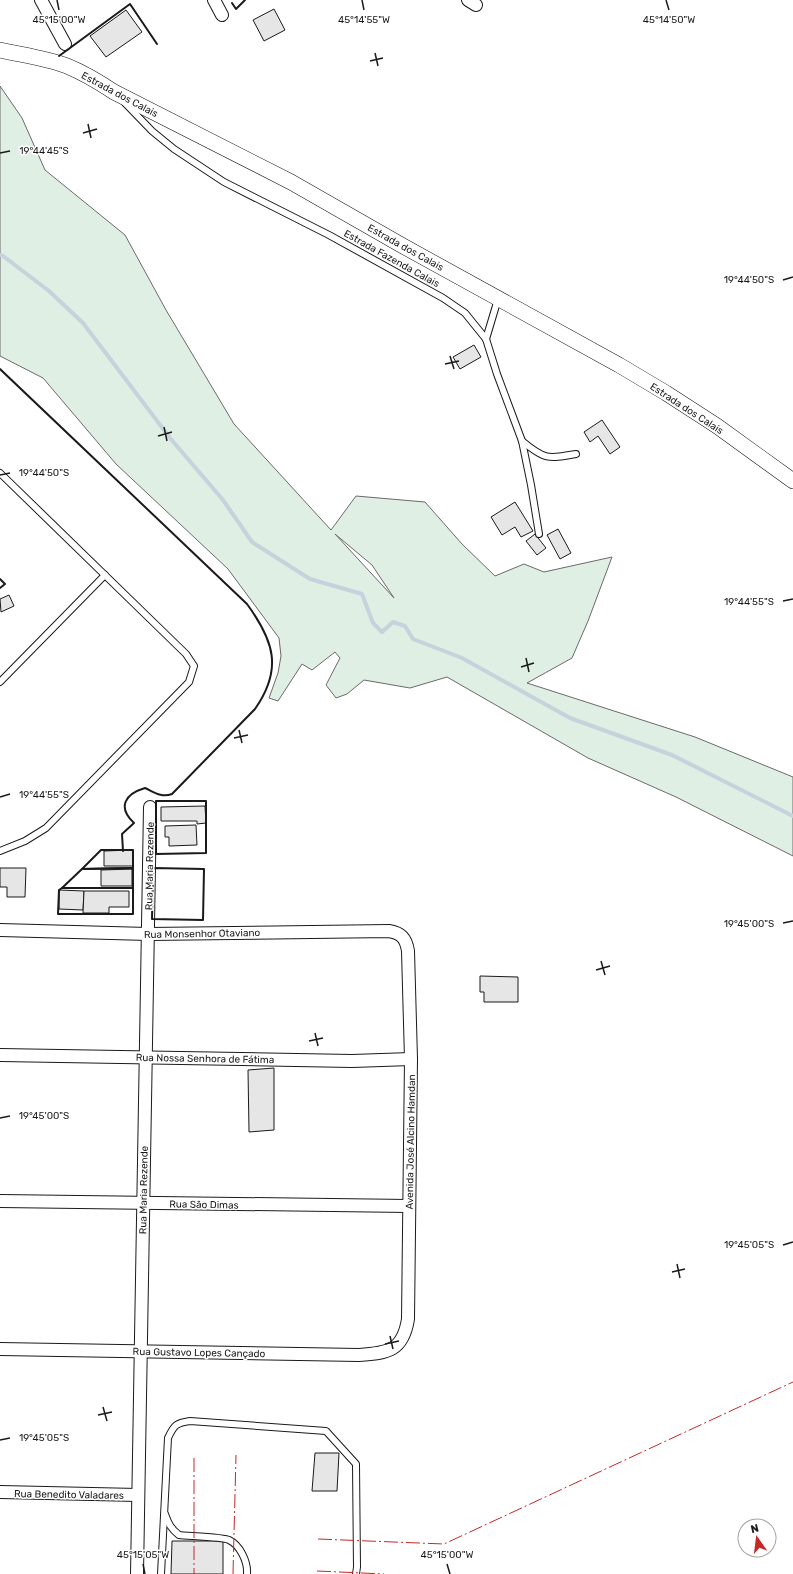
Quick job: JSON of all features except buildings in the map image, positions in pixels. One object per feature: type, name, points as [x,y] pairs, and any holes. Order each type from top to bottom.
[{"type":"street","points":[[42,0],[65,44]]},
{"type":"street","points":[[214,0],[222,15]]},
{"type":"street","name":"Estrada dos Calais","points":[[0,50],[35,57],[67,66],[94,79],[114,92],[291,182],[666,393],[717,426],[793,481]]},
{"type":"street","name":"Rua Maria Rezende","points":[[137,1574],[150,807]]},
{"type":"street","name":"Rua Monsenhor Otaviano","points":[[0,930],[148,934],[389,931],[396,932],[403,936]]},
{"type":"street","name":"Avenida José Alcino Hamdan","points":[[397,1346],[406,1333],[408,1319],[411,1059],[408,950],[403,936]]},
{"type":"street","name":"Rua Nossa Senhora de Fátima","points":[[0,1055],[352,1061],[411,1059]]},
{"type":"street","name":"Rua São Dimas","points":[[0,1201],[409,1206]]},
{"type":"street","name":"Rua Gustavo Lopes Cançado","points":[[0,1349],[359,1355],[380,1353],[397,1346]]},
{"type":"street","name":"Rua Benedito Valadares","points":[[0,1492],[138,1495]]},
{"type":"lane","name":"Estrada Fazenda Calais","points":[[114,92],[152,131],[194,163],[224,182],[329,235],[443,298],[465,313],[486,339],[497,374],[522,441],[539,534]]},
{"type":"lane","points":[[486,339],[498,299]]},
{"type":"lane","points":[[522,441],[535,452],[545,457],[576,454]]},
{"type":"lane","points":[[0,473],[186,654],[194,666],[189,682],[46,828],[25,841],[0,851]]},
{"type":"lane","points":[[0,682],[105,575]]},
{"type":"lane","points":[[161,1574],[168,1438],[173,1427],[180,1422],[190,1421],[326,1431],[356,1464],[356,1574]]},
{"type":"lane","points":[[164,1510],[169,1524],[179,1535],[229,1539],[240,1550],[248,1567],[248,1574]]},
{"type":"green space","points":[[0,86],[22,118],[45,170],[125,235],[166,310],[234,424],[331,530],[356,496],[425,502],[462,544],[495,576],[524,564],[544,572],[612,557],[588,621],[572,658],[527,683],[695,737],[793,777],[793,856],[676,797],[588,758],[447,677],[410,688],[364,680],[347,694],[336,698],[326,685],[340,658],[335,652],[312,670],[302,664],[278,701],[269,698],[278,673],[281,656],[279,638],[228,569],[116,464],[43,378],[0,356]],"holes":[[[335,534],[372,565],[394,598]]]},
{"type":"waterway","points":[[0,255],[49,291],[83,323],[170,438],[223,500],[252,542],[310,579],[362,594],[373,623],[382,632],[393,622],[405,626],[413,639],[462,658],[570,718],[672,755],[793,816]]},
{"type":"wall","points":[[232,3],[236,9],[245,0]]},
{"type":"wall","points":[[59,56],[130,4],[157,44]]},
{"type":"wall","points":[[0,369],[247,604],[264,630],[269,643],[272,655],[272,668],[264,695],[255,709],[172,794],[161,795],[145,788],[128,797],[125,806],[126,812],[134,823],[122,834],[123,851]]},
{"type":"wall","points":[[0,579],[5,584],[0,588]]},
{"type":"wall","points":[[156,801],[206,801],[206,853],[156,854],[156,801]]},
{"type":"wall","points":[[101,850],[133,850],[133,868],[82,869],[101,850]]},
{"type":"wall","points":[[133,868],[133,888],[62,888],[82,869],[133,868]]},
{"type":"wall","points":[[153,868],[204,869],[203,920],[152,919],[153,868]]},
{"type":"wall","points":[[62,888],[133,888],[133,914],[58,914],[59,890],[62,888]]},
{"type":"power","points":[[318,1539],[444,1544],[793,1382]]},
{"type":"power","points":[[233,1574],[236,1455]]},
{"type":"power","points":[[194,1458],[194,1574]]},
{"type":"power","points":[[317,1571],[384,1574]]}]
